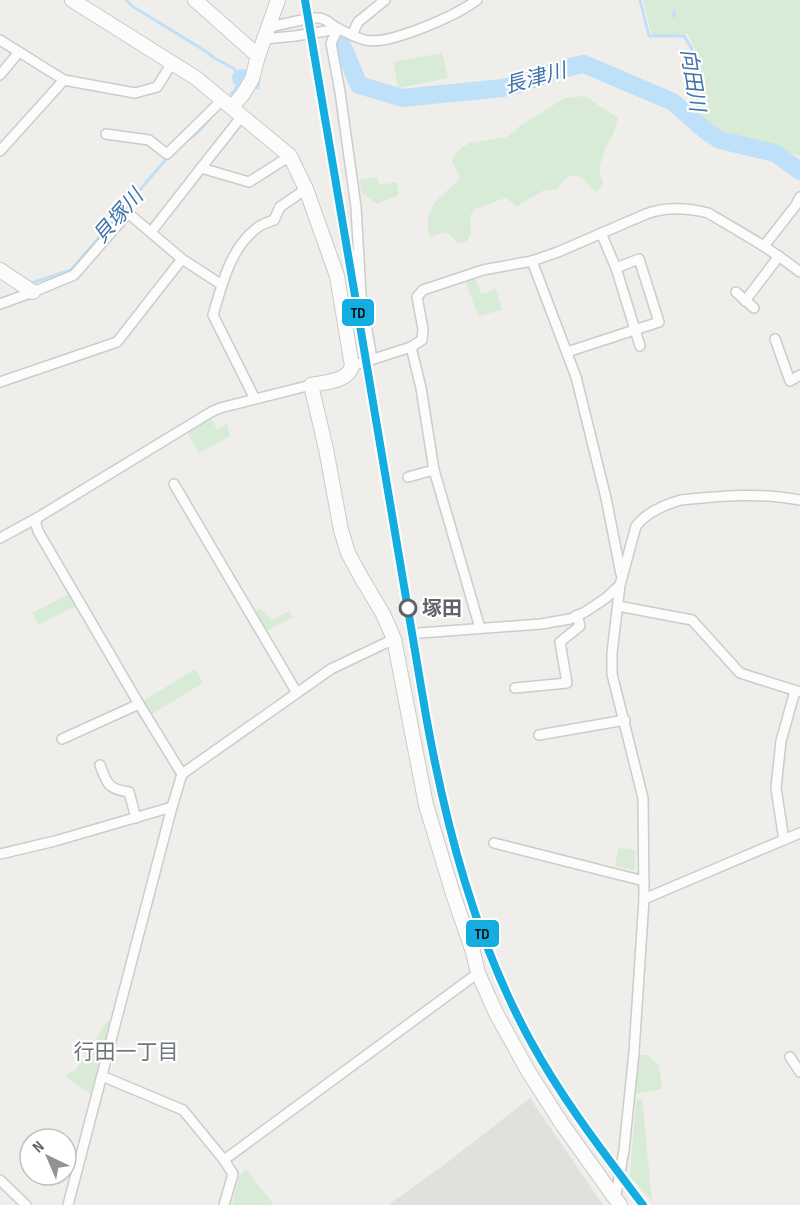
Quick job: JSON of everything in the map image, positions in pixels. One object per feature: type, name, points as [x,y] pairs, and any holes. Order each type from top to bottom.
[{"type":"street","points":[[0,538],[211,412],[344,377],[351,372],[352,366],[337,276],[306,189],[290,156],[196,78],[72,0]]},
{"type":"street","points":[[195,0],[258,56]]},
{"type":"street","points":[[151,232],[201,168],[232,107],[252,79],[278,0]]},
{"type":"street","points":[[352,35],[358,22],[385,0]]},
{"type":"street","points":[[267,33],[317,18],[325,19],[338,29],[366,41],[386,40],[409,33],[466,8],[477,0]]},
{"type":"street","points":[[267,33],[305,34],[338,29]]},
{"type":"street","points":[[338,29],[331,43],[356,207],[361,295],[372,359]]},
{"type":"street","points":[[0,40],[64,80],[135,93],[157,87],[172,63]]},
{"type":"street","points":[[0,75],[19,52]]},
{"type":"street","points":[[0,150],[64,80]]},
{"type":"street","points":[[106,135],[149,140],[167,154],[232,107]]},
{"type":"street","points":[[201,168],[249,182],[290,156]]},
{"type":"street","points":[[255,399],[213,315],[236,250],[258,227],[274,220],[280,207],[306,189]]},
{"type":"street","points":[[764,246],[800,197]]},
{"type":"street","points":[[352,366],[411,347],[419,342],[423,336],[423,329],[417,297],[423,290],[483,270],[532,261],[658,210],[708,213],[764,246],[800,272]]},
{"type":"street","points":[[0,304],[75,275],[128,213],[182,259],[222,285]]},
{"type":"street","points":[[601,233],[616,268],[640,346]]},
{"type":"street","points":[[745,301],[779,256]]},
{"type":"street","points":[[0,382],[117,342],[182,259]]},
{"type":"street","points":[[567,352],[659,322],[639,259],[616,268]]},
{"type":"street","points":[[532,261],[576,377],[606,498],[621,581]]},
{"type":"street","points":[[0,270],[33,292]]},
{"type":"street","points":[[736,292],[754,308]]},
{"type":"street","points":[[775,339],[790,381],[800,375]]},
{"type":"street","points":[[411,347],[421,388],[434,470],[480,628]]},
{"type":"street","points":[[310,385],[348,553],[383,614],[394,639],[426,805],[478,973],[496,1013],[528,1071],[617,1202]]},
{"type":"street","points":[[408,477],[434,470]]},
{"type":"street","points":[[174,484],[297,693]]},
{"type":"street","points":[[617,1202],[634,1052],[644,899],[643,798],[612,674],[612,641],[621,581],[636,526],[652,511],[671,502],[737,495],[800,500]]},
{"type":"street","points":[[37,518],[38,531],[182,774]]},
{"type":"street","points":[[420,633],[541,624],[570,619],[606,598],[621,581]]},
{"type":"street","points":[[618,606],[692,620],[740,673],[798,691],[781,741],[776,788],[784,840]]},
{"type":"street","points":[[515,688],[567,683],[560,642],[580,627],[577,615]]},
{"type":"street","points":[[68,1205],[182,774],[331,669],[394,639]]},
{"type":"street","points":[[62,739],[139,704]]},
{"type":"street","points":[[539,735],[625,720]]},
{"type":"street","points":[[100,765],[108,784],[116,790],[129,792],[136,818]]},
{"type":"street","points":[[0,854],[55,841],[172,807]]},
{"type":"street","points":[[644,899],[800,833]]},
{"type":"street","points":[[494,843],[644,881]]},
{"type":"street","points":[[224,1160],[478,973]]},
{"type":"street","points":[[790,1057],[800,1072]]},
{"type":"street","points":[[102,1076],[183,1110],[233,1174],[224,1205]]},
{"type":"street","points":[[0,1180],[26,1205]]},
{"type":"shaded area","points":[[530,1098],[603,1205],[388,1205],[444,1165]]},
{"type":"green space","points":[[643,0],[800,0],[800,156],[714,131],[701,114],[695,49],[688,34],[652,36]]},
{"type":"green space","points":[[442,53],[448,78],[398,88],[393,62]]},
{"type":"green space","points":[[584,96],[618,118],[613,135],[605,148],[599,169],[603,183],[596,193],[581,177],[571,175],[561,183],[558,189],[542,191],[516,207],[505,198],[475,209],[470,216],[471,232],[467,241],[458,243],[443,232],[432,237],[428,233],[429,215],[432,208],[460,178],[452,161],[455,153],[469,143],[507,137],[521,125],[565,98]]},
{"type":"green space","points":[[377,177],[379,185],[397,182],[399,195],[377,204],[361,192],[359,180]]},
{"type":"green space","points":[[475,277],[481,294],[496,289],[502,310],[478,316],[466,283]]},
{"type":"green space","points":[[210,417],[217,429],[227,424],[230,436],[199,453],[186,430]]},
{"type":"green space","points":[[71,593],[78,605],[38,625],[32,613]]},
{"type":"green space","points":[[260,608],[271,620],[289,611],[293,617],[267,631],[255,612]]},
{"type":"green space","points":[[195,669],[203,683],[152,714],[143,701]]},
{"type":"green space","points":[[618,848],[635,850],[635,871],[615,866]]},
{"type":"green space","points":[[108,1020],[112,1024],[96,1093],[90,1094],[65,1076],[75,1071]]},
{"type":"green space","points":[[638,1055],[647,1055],[659,1065],[662,1089],[636,1094]]},
{"type":"green space","points":[[636,1099],[642,1099],[652,1201],[630,1176]]},
{"type":"green space","points":[[246,1169],[274,1205],[232,1205],[239,1176]]},
{"type":"waterway","name":"長津川","points":[[126,0],[132,6],[233,68],[241,78],[231,94]]},
{"type":"waterway","name":"向田川","points":[[640,0],[649,36],[684,36],[692,49],[700,125]]},
{"type":"waterway","points":[[674,11],[674,16]]},
{"type":"waterway","name":"長津川","points":[[342,45],[359,85],[402,98],[503,88],[584,64],[673,102],[706,131],[720,140],[775,153],[800,171]]},
{"type":"waterway","name":"長津川","points":[[254,85],[258,88],[259,78]]},
{"type":"waterway","name":"貝塚川","points":[[186,141],[197,133],[214,114]]},
{"type":"waterway","name":"貝塚川","points":[[28,284],[71,270],[168,157]]},
{"type":"transit line","name":"TD","points":[[305,0],[426,716],[453,841],[493,962],[530,1040],[569,1104],[643,1205]]},
{"type":"place","name":"塚田","points":[[408,608]]},
{"type":"district","name":"行田一丁目","points":[[126,1052]]}]
